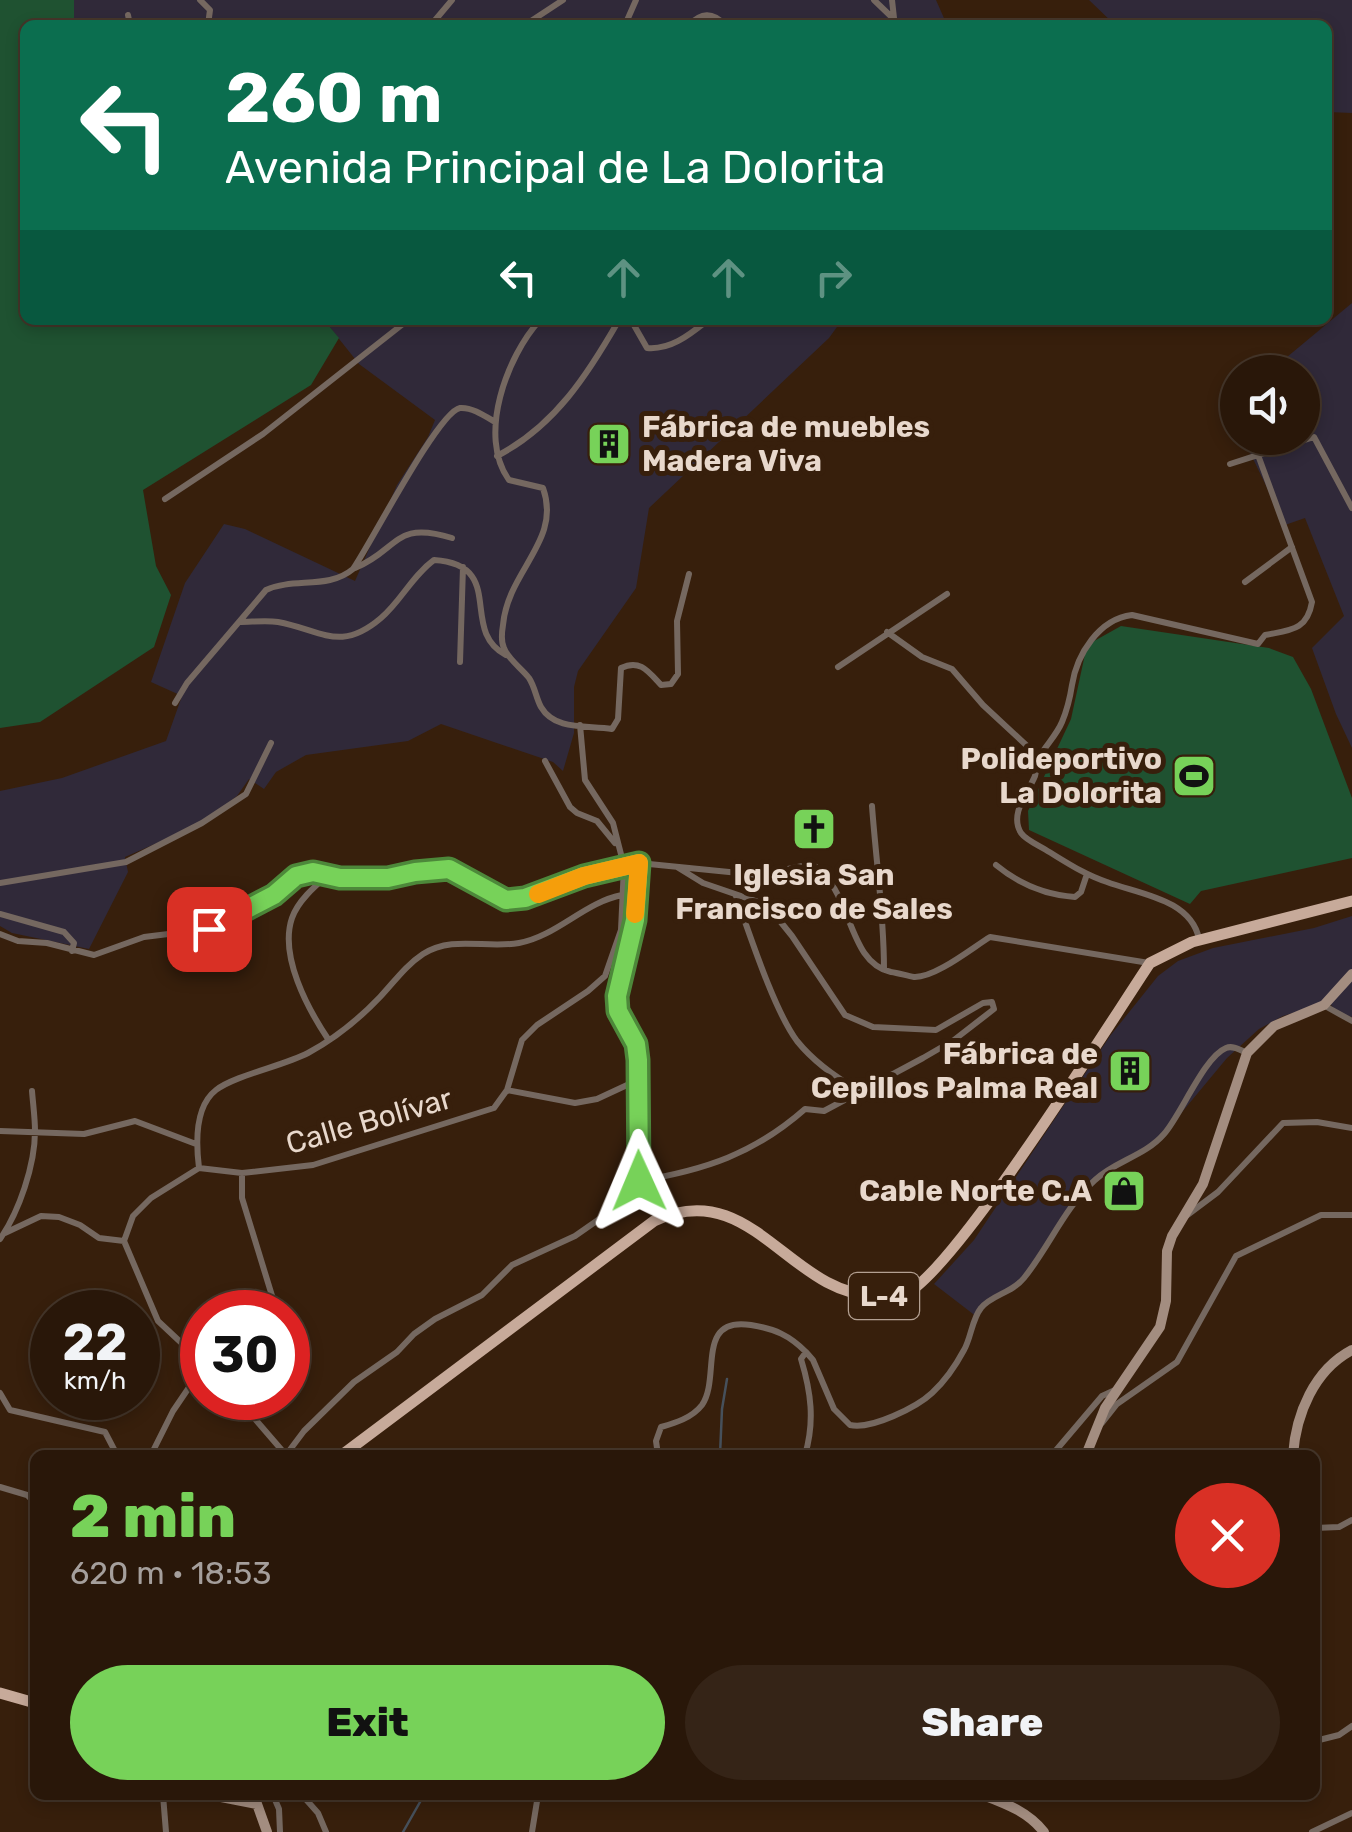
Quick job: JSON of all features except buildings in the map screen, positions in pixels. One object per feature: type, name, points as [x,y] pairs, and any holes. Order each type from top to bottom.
[{"type":"main road","points":[[1150,963],[1200,940],[1352,901]]},
{"type":"main road","name":"L-4","points":[[349,1450],[654,1221],[670,1213],[722,1212],[750,1226],[824,1284],[848,1293],[900,1296],[923,1284],[966,1235],[1150,963]]},
{"type":"main road","points":[[0,1693],[30,1702]]},
{"type":"street","points":[[435,20],[452,0]]},
{"type":"street","points":[[532,20],[563,0]]},
{"type":"street","points":[[874,0],[895,20]]},
{"type":"street","points":[[128,14],[129,20]]},
{"type":"street","points":[[694,20],[708,14],[717,20]]},
{"type":"street","points":[[165,499],[263,434],[402,325]]},
{"type":"street","points":[[535,325],[522,339],[509,368],[496,422],[497,456],[509,480],[543,488],[549,516],[540,542],[505,603],[503,648],[531,682],[542,708],[557,723],[612,728],[618,719],[621,668],[631,663],[640,664],[661,685],[671,684],[678,674],[677,622],[689,574]]},
{"type":"street","points":[[497,456],[534,433],[570,397],[617,325]]},
{"type":"street","points":[[634,325],[646,348],[661,349],[702,325]]},
{"type":"street","points":[[354,569],[440,423],[462,408],[496,422]]},
{"type":"street","points":[[1320,448],[1352,508]]},
{"type":"street","points":[[1200,940],[1197,927],[1186,913],[1087,874],[1022,835],[1017,822],[1018,809],[1035,775],[1039,757],[1061,726],[1070,702],[1075,667],[1088,643],[1118,616],[1132,614],[1258,644],[1265,635],[1296,630],[1305,624],[1312,602],[1258,455],[1230,464]]},
{"type":"street","points":[[175,703],[186,683],[266,590],[276,585],[343,578],[396,539],[416,530],[452,538]]},
{"type":"street","points":[[1245,582],[1292,547]]},
{"type":"street","points":[[238,622],[279,622],[318,635],[344,638],[382,617],[434,560],[463,566],[471,573],[478,588],[485,634],[490,644],[512,658]]},
{"type":"street","points":[[460,662],[463,566]]},
{"type":"street","points":[[838,667],[947,594]]},
{"type":"street","points":[[888,632],[922,657],[952,668],[983,705],[1039,757]]},
{"type":"street","points":[[580,726],[584,780],[613,824],[624,866],[621,930],[605,976],[522,1040],[507,1090],[575,1103],[597,1099],[640,1078]]},
{"type":"street","points":[[0,883],[126,862],[202,823],[246,794],[271,743]]},
{"type":"street","points":[[545,761],[570,806],[597,821],[618,848]]},
{"type":"street","points":[[872,806],[884,912],[884,970]]},
{"type":"street","points":[[0,934],[94,955],[144,937],[209,929],[274,895],[296,876],[313,872],[340,878],[388,878],[449,869],[506,900],[525,898],[639,863],[759,874],[812,864],[835,884],[866,959],[884,970],[918,978],[990,937],[1150,963]]},
{"type":"street","points":[[639,863],[635,920],[617,996],[618,1011],[636,1044],[640,1078],[639,1181]]},
{"type":"street","points":[[290,1450],[354,1382],[397,1352],[414,1334],[482,1295],[512,1265],[575,1236],[618,1206],[639,1181],[743,1153],[768,1140],[805,1109],[824,1111],[954,1040],[994,1008],[992,1002],[983,1004],[936,1030],[873,1028],[845,1015],[767,905],[703,883],[674,865]]},
{"type":"street","points":[[996,865],[1013,879],[1059,896],[1075,897],[1081,892],[1087,874]]},
{"type":"street","points":[[328,876],[292,916],[289,932],[293,970],[310,1013],[328,1040]]},
{"type":"street","points":[[180,1342],[158,1321],[124,1240],[133,1216],[150,1198],[200,1168],[196,1144],[206,1103],[217,1089],[276,1068],[328,1040],[380,998],[404,967],[428,951],[443,944],[520,943],[604,898],[622,895]]},
{"type":"street","points":[[736,895],[781,1012],[797,1040],[836,1078],[858,1090]]},
{"type":"street","points":[[0,914],[64,932],[74,943],[72,951]]},
{"type":"street","points":[[1088,1450],[1105,1408],[1160,1327],[1166,1301],[1167,1252],[1208,1171],[1247,1053],[1274,1026],[1324,1005],[1352,974]]},
{"type":"street","points":[[1324,1005],[1352,1021]]},
{"type":"street","points":[[657,1450],[661,1428],[685,1419],[702,1405],[714,1340],[729,1326],[772,1328],[792,1338],[814,1360],[834,1409],[850,1425],[874,1425],[925,1399],[964,1351],[978,1311],[1015,1288],[1026,1276],[1068,1212],[1096,1178],[1141,1155],[1164,1135],[1197,1081],[1222,1050],[1232,1046],[1247,1053]]},
{"type":"street","name":"Calle Bolívar","points":[[200,1168],[242,1173],[313,1165],[494,1108],[507,1090]]},
{"type":"street","points":[[2,1236],[18,1204],[36,1134],[32,1091]]},
{"type":"street","points":[[0,1131],[84,1134],[134,1121],[196,1144]]},
{"type":"street","points":[[1182,1220],[1218,1192],[1282,1123],[1318,1122],[1352,1128]]},
{"type":"street","points":[[242,1173],[242,1198],[271,1290]]},
{"type":"street","points":[[1095,1432],[1117,1404],[1177,1362],[1236,1256],[1320,1214],[1352,1215]]},
{"type":"street","points":[[2,1236],[42,1216],[69,1221],[99,1238],[124,1240]]},
{"type":"street","points":[[1293,1450],[1294,1437],[1312,1388],[1337,1358],[1352,1350]]},
{"type":"street","points":[[806,1352],[801,1358],[812,1402],[807,1450]]},
{"type":"street","points":[[1056,1450],[1102,1396],[1120,1387]]},
{"type":"street","points":[[0,1393],[10,1410],[106,1432],[115,1450]]},
{"type":"street","points":[[154,1450],[180,1403]]},
{"type":"street","points":[[256,1420],[282,1450]]},
{"type":"street","points":[[0,1487],[30,1498]]},
{"type":"street","points":[[1320,1528],[1339,1527],[1352,1520]]},
{"type":"street","points":[[1320,1740],[1352,1726]]},
{"type":"street","points":[[163,1800],[166,1832]]},
{"type":"street","points":[[237,1800],[258,1804],[267,1832]]},
{"type":"street","points":[[275,1800],[280,1832]]},
{"type":"street","points":[[306,1800],[318,1813],[326,1832]]},
{"type":"street","points":[[532,1832],[537,1800]]},
{"type":"street","points":[[995,1800],[1034,1819],[1044,1832]]},
{"type":"street","points":[[1312,1832],[1352,1812]]},
{"type":"shaded area","points":[[74,0],[936,0],[945,20],[74,20]]},
{"type":"shaded area","points":[[1089,0],[1352,0],[1352,113],[1332,112],[1332,20],[1110,20]]},
{"type":"shaded area","points":[[1352,303],[1352,748],[1312,648],[1344,616],[1305,518],[1285,525],[1251,455],[1320,455],[1320,355],[1289,355],[1326,325],[1332,325],[1332,320]]},
{"type":"shaded area","points":[[328,325],[838,325],[649,508],[636,588],[578,671],[574,733],[563,771],[553,762],[441,724],[408,741],[306,755],[276,772],[264,789],[249,779],[237,796],[216,812],[187,830],[125,857],[128,872],[89,949],[12,933],[0,926],[0,791],[62,778],[166,741],[182,696],[151,682],[185,583],[224,524],[245,529],[355,581],[397,485],[435,420],[359,364]]},
{"type":"shaded area","points":[[1352,916],[1352,1017],[1336,1012],[1329,1002],[1283,1016],[1259,1029],[1227,1058],[1158,1141],[1084,1189],[1021,1282],[985,1304],[977,1317],[934,1284],[974,1240],[1110,1036],[1158,976],[1178,961],[1213,948],[1314,928]]},
{"type":"green space","points":[[0,0],[74,0],[74,20],[20,20],[20,325],[328,325],[339,338],[311,385],[143,490],[156,566],[171,595],[154,647],[40,722],[0,728]]},
{"type":"green space","name":"Polideportivo La Dolorita","points":[[1121,626],[1269,648],[1293,657],[1311,689],[1352,798],[1352,858],[1201,891],[1190,904],[1029,830],[1028,811],[1071,719],[1087,645]]},
{"type":"waterway","points":[[720,1450],[727,1379]]},
{"type":"waterway","points":[[403,1832],[421,1800]]},
{"type":"slow traffic","points":[[538,894],[584,876],[639,863],[635,914]]},
{"type":"place","name":"Fábrica de muebles Madera Viva","points":[[609,444]]},
{"type":"place","name":"Polideportivo La Dolorita","points":[[1194,776]]},
{"type":"place","name":"Iglesia San Francisco de Sales","points":[[814,829]]},
{"type":"place","name":"Fábrica de Cepillos Palma Real","points":[[1130,1071]]},
{"type":"place","name":"Cable Norte C.A","points":[[1124,1191]]},
{"type":"route","points":[[209,929],[274,895],[296,876],[313,872],[340,878],[388,878],[449,869],[506,900],[525,898],[584,876],[639,863],[635,920],[617,996],[618,1011],[636,1044],[638,1060],[639,1181]]}]
